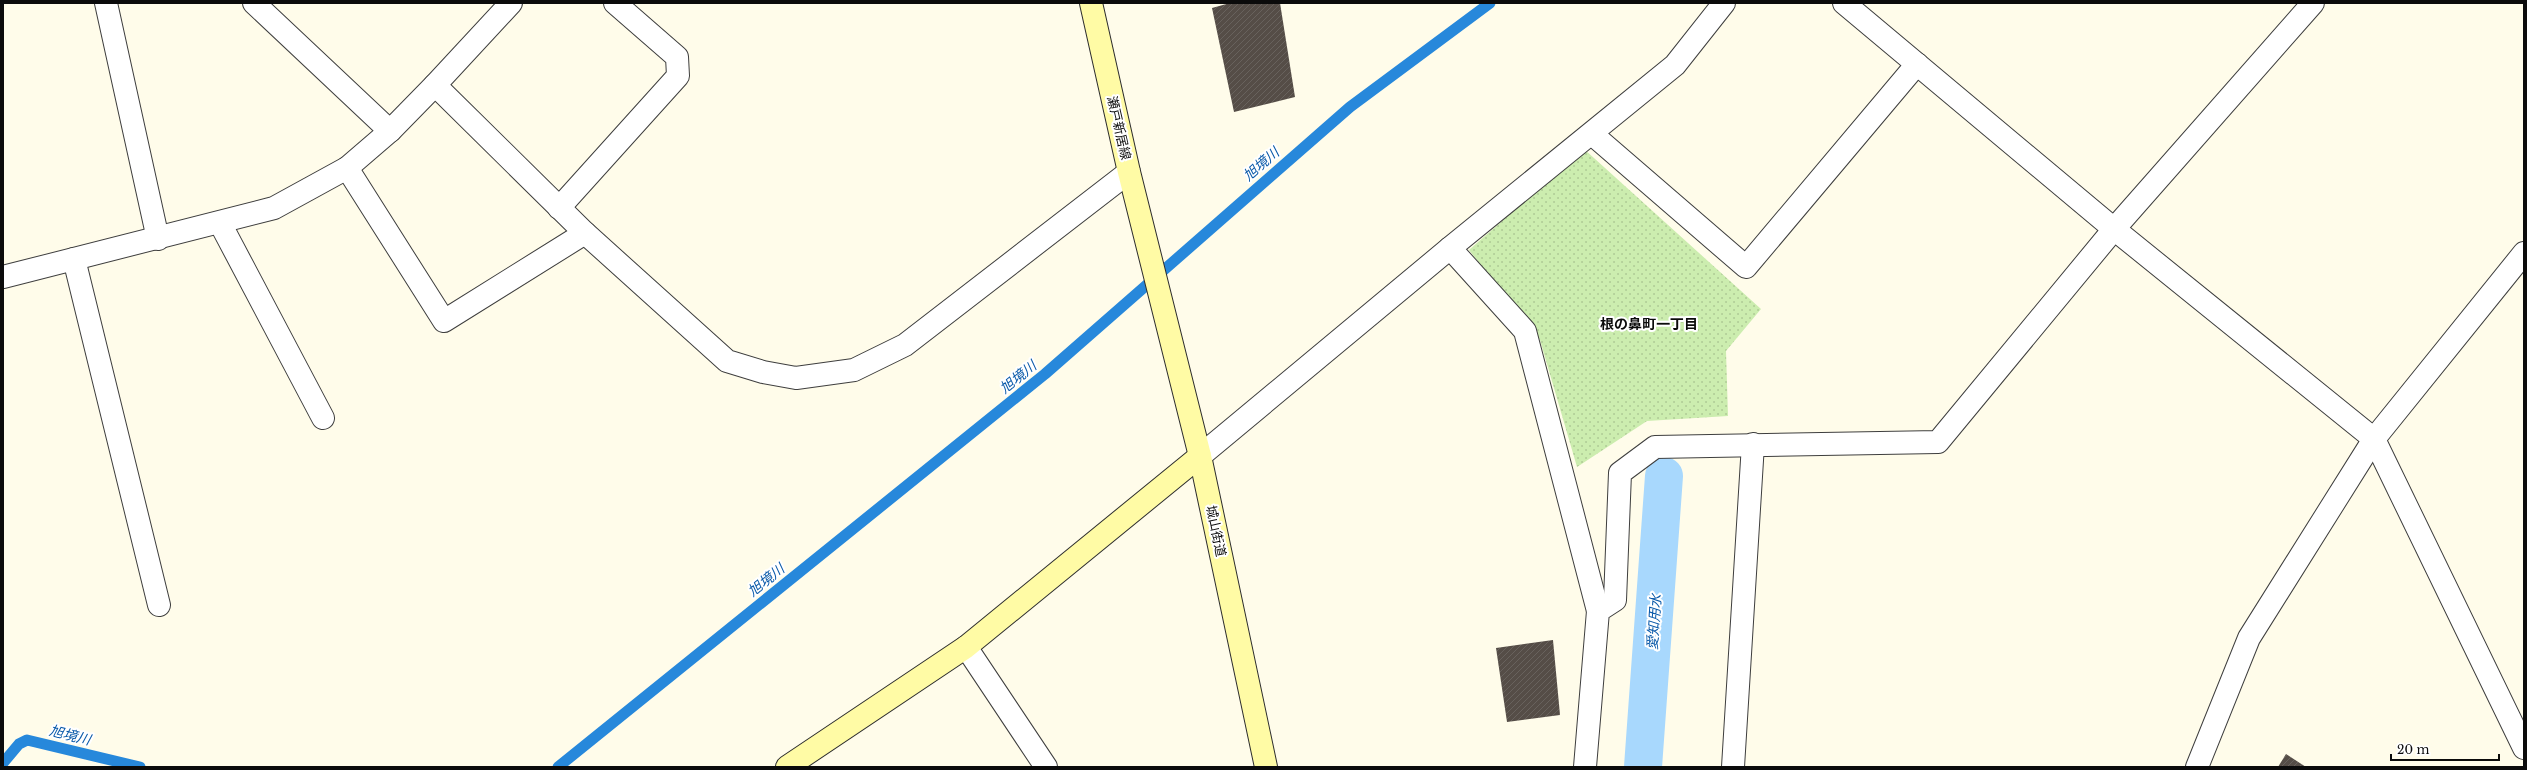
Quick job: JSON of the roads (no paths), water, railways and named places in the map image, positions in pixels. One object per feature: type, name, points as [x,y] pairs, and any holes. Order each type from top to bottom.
[{"type":"street","points":[[106,3],[158,239]]},
{"type":"street","points":[[254,3],[390,131]]},
{"type":"street","points":[[3,277],[158,239],[274,208],[347,168],[390,131],[511,3]]},
{"type":"street","points":[[559,208],[678,76],[677,57],[616,3]]},
{"type":"street","name":"瀬戸新居線","points":[[1091,3],[1129,172],[1160,296]]},
{"type":"street","points":[[787,767],[966,647],[1200,456],[1450,248],[1675,65],[1724,3]]},
{"type":"street","points":[[1844,3],[2114,229],[2374,439],[2524,748]]},
{"type":"street","points":[[1598,611],[1615,600],[1620,473],[1654,447],[1753,444],[1938,442],[2114,229],[2303,7]]},
{"type":"street","points":[[1592,134],[1746,267],[1917,64]]},
{"type":"street","points":[[435,85],[585,233],[727,361],[763,372],[796,378],[854,370],[905,345],[1129,172]]},
{"type":"street","points":[[347,168],[444,321],[585,233]]},
{"type":"street","points":[[220,222],[323,418]]},
{"type":"street","points":[[1450,248],[1525,331],[1598,611],[1585,767]]},
{"type":"street","points":[[2197,767],[2249,638],[2374,439],[2524,253]]},
{"type":"street","points":[[74,259],[159,605]]},
{"type":"street","name":"城山街道","points":[[1160,296],[1200,456],[1266,767]]},
{"type":"street","points":[[1733,767],[1753,444]]},
{"type":"street","points":[[966,647],[1044,766]]},
{"type":"waterway","name":"旭境川","points":[[558,767],[1045,374],[1350,107],[1490,3]]},
{"type":"waterway","name":"愛知用水","points":[[1643,767],[1664,476]]},
{"type":"waterway","name":"旭境川","points":[[3,763],[19,744],[27,740],[140,767]]},
{"type":"district","name":"根の鼻町一丁目","points":[[1649,324]]}]
